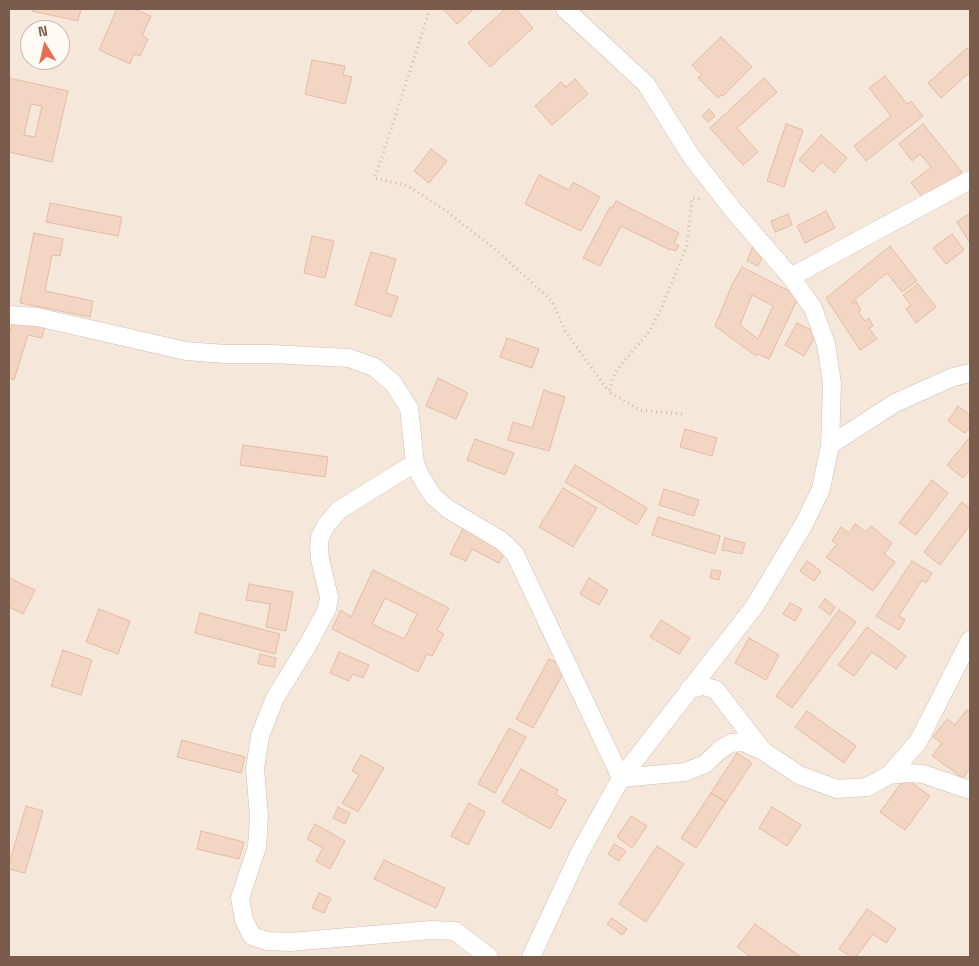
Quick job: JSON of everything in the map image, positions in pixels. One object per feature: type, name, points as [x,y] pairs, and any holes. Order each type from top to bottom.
[{"type":"street","points":[[531,957],[580,852],[621,778],[754,607],[804,524],[821,489],[830,445],[832,383],[826,344],[813,308],[791,277],[726,201],[691,156],[646,84],[565,9]]},
{"type":"street","points":[[791,277],[970,180]]},
{"type":"street","points":[[9,315],[38,316],[186,351],[349,358],[374,367],[394,383],[409,408],[415,462],[420,478],[434,496],[448,509],[502,541],[515,554],[621,778]]},
{"type":"street","points":[[830,445],[895,403],[953,377],[970,373]]},
{"type":"street","points":[[415,462],[340,510],[326,525],[320,537],[320,559],[329,597],[327,609],[275,698],[260,736],[255,769],[259,816],[257,847],[240,898],[244,920],[252,936],[267,941],[290,942],[431,930],[455,931],[489,957]]},
{"type":"street","points":[[621,778],[685,772],[705,764],[730,743],[743,742],[763,751],[799,775],[837,789],[867,787],[889,775],[918,742],[970,640]]},
{"type":"street","points":[[689,689],[704,686],[716,690],[763,751]]},
{"type":"street","points":[[889,775],[923,774],[970,790]]},
{"type":"path","points":[[430,9],[374,178],[408,186],[445,210],[496,250],[538,288],[552,301],[565,331],[608,392],[640,410],[682,414]]},
{"type":"path","points":[[608,392],[615,372],[649,332],[662,306],[687,245],[692,198],[726,201]]},
{"type":"shaded area","points":[[9,9],[970,9],[970,957],[9,957]]},
{"type":"building","points":[[33,9],[81,9],[78,21],[32,11]]},
{"type":"building","points":[[117,9],[134,9],[151,16],[142,36],[148,39],[140,56],[134,54],[130,64],[99,50]]},
{"type":"building","points":[[443,9],[474,9],[457,24]]},
{"type":"building","points":[[505,9],[516,9],[533,28],[490,67],[468,43]]},
{"type":"building","points":[[721,37],[752,67],[723,96],[718,98],[698,78],[702,75],[692,65]]},
{"type":"building","points":[[967,48],[970,51],[970,72],[941,98],[928,83]]},
{"type":"building","points":[[312,60],[345,66],[343,75],[352,77],[345,104],[305,94]]},
{"type":"building","points":[[885,76],[907,104],[911,101],[923,116],[866,161],[854,146],[891,116],[869,88]]},
{"type":"building","points":[[9,78],[68,91],[52,162],[9,152]],"holes":[[[31,104],[42,106],[35,137],[24,135]]]},
{"type":"building","points":[[764,78],[777,92],[737,128],[758,152],[743,165],[710,128]]},
{"type":"building","points":[[575,79],[588,94],[552,125],[535,106],[561,82],[566,87]]},
{"type":"building","points":[[709,109],[715,116],[708,122],[702,116]]},
{"type":"building","points":[[786,124],[803,130],[784,187],[767,181]]},
{"type":"building","points":[[923,124],[962,172],[926,201],[911,183],[931,167],[920,154],[912,161],[899,144]]},
{"type":"building","points":[[821,135],[847,158],[834,173],[822,162],[813,172],[799,160]]},
{"type":"building","points":[[431,149],[447,161],[429,183],[414,171]]},
{"type":"building","points":[[539,175],[569,190],[573,182],[600,197],[581,231],[525,204]]},
{"type":"building","points":[[616,201],[679,233],[674,243],[679,246],[676,251],[670,250],[621,226],[600,266],[583,258],[610,207],[612,208]]},
{"type":"building","points":[[50,203],[122,217],[118,236],[46,222]]},
{"type":"building","points":[[826,211],[835,228],[805,243],[797,226]]},
{"type":"building","points":[[970,213],[970,243],[957,222]]},
{"type":"building","points":[[788,214],[792,225],[775,232],[771,221]]},
{"type":"building","points":[[34,233],[63,239],[60,256],[52,255],[45,291],[93,301],[90,317],[20,303]]},
{"type":"building","points":[[952,234],[964,250],[946,264],[933,248]]},
{"type":"building","points":[[312,236],[334,241],[325,278],[304,273]]},
{"type":"building","points":[[753,246],[765,251],[758,266],[747,261]]},
{"type":"building","points":[[890,246],[917,281],[902,292],[887,273],[852,302],[856,301],[861,310],[858,312],[865,321],[869,318],[873,326],[869,328],[877,339],[860,350],[826,298]]},
{"type":"building","points":[[371,252],[396,259],[386,293],[398,297],[391,317],[355,305]]},
{"type":"building","points":[[742,267],[799,296],[769,359],[758,354],[756,356],[715,326],[732,285]],"holes":[[[752,295],[773,306],[758,339],[740,325]]]},
{"type":"building","points":[[918,284],[936,307],[916,323],[906,309],[911,305],[903,295]]},
{"type":"building","points":[[14,319],[45,326],[42,338],[28,335],[14,380],[9,378],[9,334]]},
{"type":"building","points":[[797,323],[817,333],[804,356],[785,345]]},
{"type":"building","points":[[507,338],[539,349],[532,368],[500,357]]},
{"type":"building","points":[[438,378],[468,393],[456,419],[426,406]]},
{"type":"building","points":[[544,390],[565,397],[549,451],[508,440],[513,422],[532,428]]},
{"type":"building","points":[[958,406],[970,415],[970,427],[965,433],[948,421]]},
{"type":"building","points":[[685,429],[717,438],[712,456],[680,447]]},
{"type":"building","points":[[970,437],[970,470],[963,478],[947,465]]},
{"type":"building","points":[[475,439],[514,453],[505,475],[467,460]]},
{"type":"building","points":[[243,445],[328,457],[325,477],[240,465]]},
{"type":"building","points":[[575,465],[647,508],[637,525],[565,482]]},
{"type":"building","points":[[932,480],[948,493],[916,535],[899,523]]},
{"type":"building","points":[[563,488],[597,508],[573,547],[539,527]]},
{"type":"building","points":[[664,489],[699,500],[694,516],[659,505]]},
{"type":"building","points":[[962,502],[970,509],[970,525],[940,565],[924,552]]},
{"type":"building","points":[[658,517],[720,536],[715,554],[652,535]]},
{"type":"building","points":[[855,524],[866,532],[871,526],[892,543],[884,554],[895,562],[873,591],[826,557],[837,544],[832,541],[841,527],[849,533]]},
{"type":"building","points":[[464,527],[507,549],[499,563],[472,549],[466,561],[450,554]]},
{"type":"building","points":[[725,538],[745,543],[742,554],[722,550]]},
{"type":"building","points":[[807,561],[821,571],[814,581],[800,571]]},
{"type":"building","points":[[912,561],[932,573],[926,583],[922,580],[899,616],[905,620],[899,630],[876,616]]},
{"type":"building","points":[[373,570],[449,608],[437,630],[444,634],[432,656],[427,654],[418,672],[332,629],[341,610],[351,617]],"holes":[[[385,598],[417,614],[404,639],[372,624]]]},
{"type":"building","points":[[712,570],[721,571],[719,580],[710,578]]},
{"type":"building","points":[[9,578],[35,590],[23,614],[9,607]]},
{"type":"building","points":[[589,578],[608,590],[599,605],[580,594]]},
{"type":"building","points":[[249,584],[293,592],[286,631],[266,627],[270,604],[246,600]]},
{"type":"building","points":[[825,599],[835,607],[830,615],[819,607]]},
{"type":"building","points":[[790,603],[802,609],[795,621],[783,614]]},
{"type":"building","points":[[99,609],[130,621],[118,654],[86,642]]},
{"type":"building","points":[[839,610],[856,622],[792,708],[776,696]]},
{"type":"building","points":[[200,613],[280,634],[275,654],[195,633]]},
{"type":"building","points":[[661,620],[690,638],[679,654],[650,637]]},
{"type":"building","points":[[867,627],[906,656],[896,669],[872,652],[854,676],[838,665]]},
{"type":"building","points":[[749,638],[779,655],[766,680],[735,663]]},
{"type":"building","points":[[63,650],[92,660],[81,695],[51,686]]},
{"type":"building","points":[[339,652],[369,665],[363,678],[353,674],[349,681],[330,673]]},
{"type":"building","points":[[260,654],[276,658],[274,667],[258,664]]},
{"type":"building","points":[[549,659],[566,668],[533,728],[516,719]]},
{"type":"building","points":[[967,710],[970,712],[970,768],[963,778],[932,756],[942,743],[933,737],[947,719],[955,725]]},
{"type":"building","points":[[807,711],[856,746],[844,763],[795,727]]},
{"type":"building","points":[[509,728],[526,737],[495,793],[478,784]]},
{"type":"building","points":[[182,740],[245,757],[241,773],[177,757]]},
{"type":"building","points":[[737,753],[752,763],[726,802],[711,793]]},
{"type":"building","points":[[361,755],[384,768],[358,812],[342,803],[359,775],[352,771]]},
{"type":"building","points":[[521,769],[558,790],[555,794],[566,800],[550,829],[502,802]]},
{"type":"building","points":[[905,778],[930,796],[905,830],[880,812]]},
{"type":"building","points":[[711,793],[726,802],[696,848],[681,838]]},
{"type":"building","points":[[469,803],[485,812],[468,845],[451,836]]},
{"type":"building","points":[[26,806],[43,811],[25,873],[9,869],[9,864]]},
{"type":"building","points":[[338,807],[350,813],[345,824],[333,818]]},
{"type":"building","points":[[772,807],[801,825],[787,846],[759,828]]},
{"type":"building","points":[[631,816],[647,826],[632,848],[617,837]]},
{"type":"building","points":[[315,824],[345,841],[330,869],[316,861],[323,848],[307,839]]},
{"type":"building","points":[[201,831],[244,842],[239,859],[197,849]]},
{"type":"building","points":[[614,844],[626,851],[619,861],[608,854]]},
{"type":"building","points":[[657,846],[684,864],[646,922],[619,904]]},
{"type":"building","points":[[384,860],[445,888],[436,908],[374,879]]},
{"type":"building","points":[[319,893],[331,898],[324,913],[312,908]]},
{"type":"building","points":[[867,909],[896,929],[886,943],[873,934],[856,957],[851,957],[839,949]]},
{"type":"building","points":[[612,918],[627,929],[622,935],[607,924]]},
{"type":"building","points":[[755,924],[801,957],[751,957],[737,947]]}]
